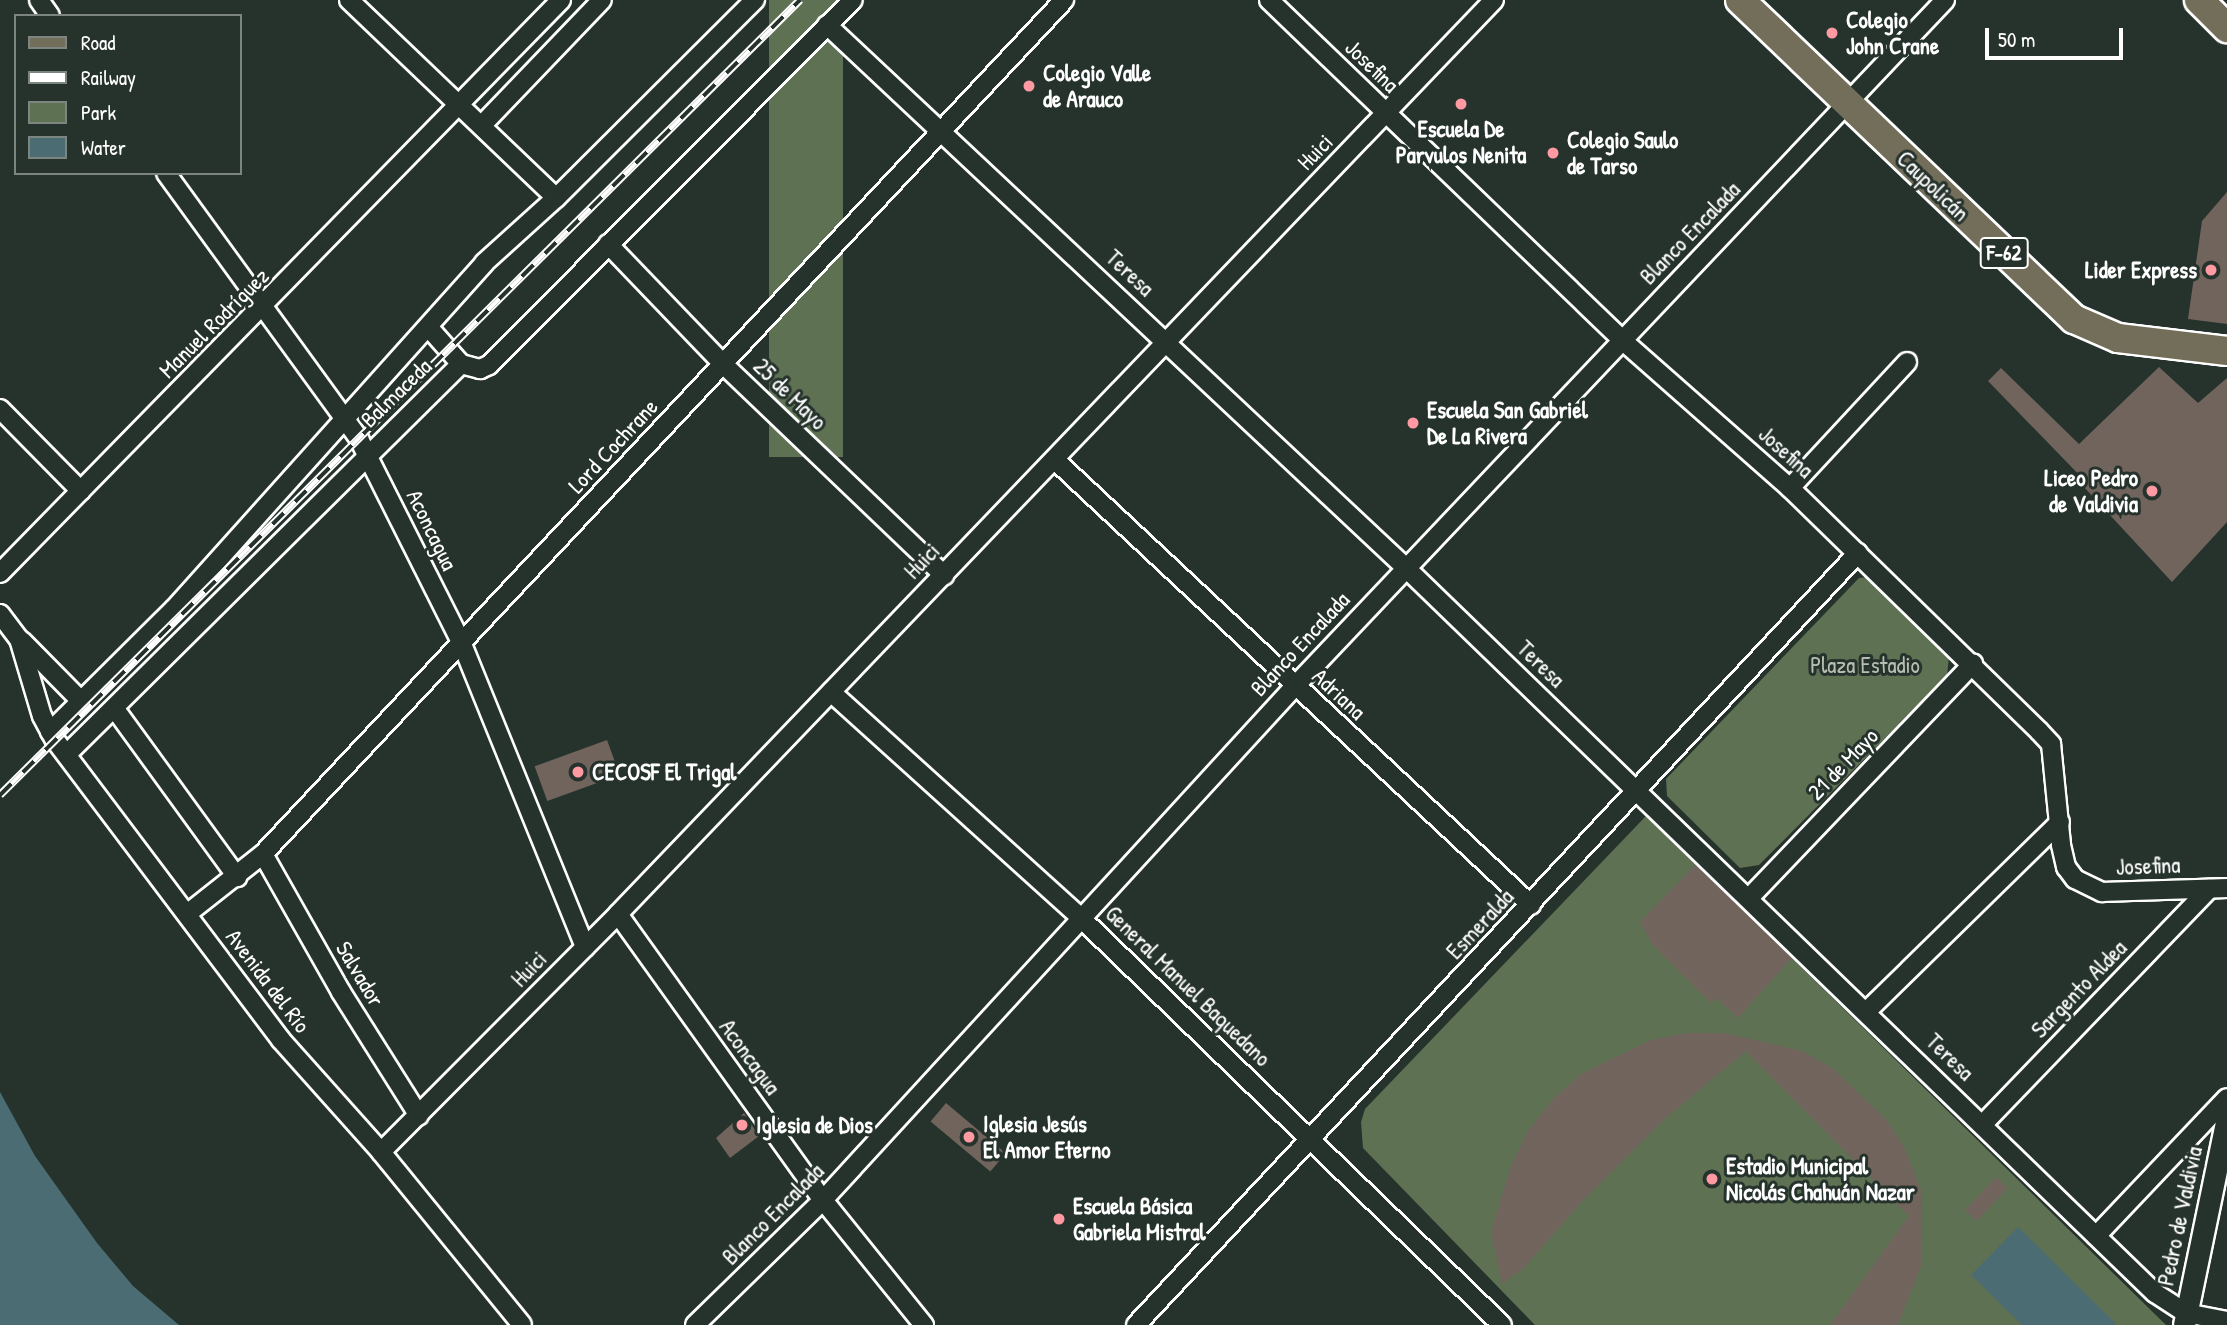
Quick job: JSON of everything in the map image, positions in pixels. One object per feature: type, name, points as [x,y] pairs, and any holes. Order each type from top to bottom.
[{"type":"main road","name":"Caupolicán","points":[[1740,0],[2083,325],[2118,338],[2227,351]]},
{"type":"main road","points":[[2199,0],[2227,28]]},
{"type":"street","points":[[349,0],[556,198]]},
{"type":"street","name":"Manuel Rodríguez","points":[[0,573],[264,308],[561,0]]},
{"type":"street","points":[[482,125],[602,0]]},
{"type":"street","name":"Balmaceda","points":[[50,732],[174,609],[430,329],[484,263],[556,198],[755,0]]},
{"type":"street","name":"Balmaceda","points":[[67,754],[461,364],[480,369],[489,365],[853,0]]},
{"type":"street","name":"Lord Cochrane","points":[[187,914],[263,854],[1064,0]]},
{"type":"street","name":"Josefina","points":[[1269,0],[1622,340],[1790,488],[1973,664],[2051,744],[2066,867],[2088,887],[2128,893],[2218,888]]},
{"type":"street","name":"Huici","points":[[382,1152],[618,914],[1494,0]]},
{"type":"street","name":"Blanco Encalada","points":[[697,1324],[823,1200],[1295,686],[1945,0]]},
{"type":"street","name":"Teresa","points":[[827,26],[1168,341],[1406,568],[1984,1123],[2155,1293],[2185,1319],[2227,1321]]},
{"type":"street","name":"Aconcagua","points":[[167,175],[367,455],[462,644],[585,947]]},
{"type":"street","name":"25 de Mayo","points":[[608,244],[723,364],[944,575]]},
{"type":"street","points":[[430,329],[461,364]]},
{"type":"street","points":[[1790,488],[1907,362]]},
{"type":"street","points":[[0,409],[81,491]]},
{"type":"street","name":"Adriana","points":[[1054,459],[1531,905]]},
{"type":"street","name":"Esmeralda","points":[[1136,1325],[1313,1139],[1858,553]]},
{"type":"street","name":"Avenida del Río","points":[[0,614],[19,639],[81,701]]},
{"type":"street","name":"Avenida del Río","points":[[19,639],[50,732],[281,1040],[382,1152],[522,1325]]},
{"type":"street","name":"21 de Mayo","points":[[1750,897],[1973,664]]},
{"type":"street","name":"General Manuel Baquedano","points":[[831,692],[1082,919],[1313,1139],[1502,1325]]},
{"type":"street","points":[[115,709],[237,877]]},
{"type":"street","points":[[1867,1011],[2060,822]]},
{"type":"street","name":"Salvador","points":[[263,854],[341,992],[419,1116]]},
{"type":"street","name":"Sargento Aldea","points":[[1984,1123],[2218,888]]},
{"type":"street","name":"Aconcagua","points":[[618,914],[823,1200],[923,1325]]},
{"type":"street","points":[[2096,1236],[2227,1098]]},
{"type":"street","name":"Pedro de Valdivia","points":[[2185,1319],[2226,1130]]},
{"type":"green space","points":[[769,0],[843,0],[843,457],[769,457]]},
{"type":"green space","name":"Plaza Estadio","points":[[1869,577],[1949,656],[1947,676],[1759,865],[1740,868],[1667,796],[1666,779],[1859,578]]},
{"type":"green space","name":"Estadio Municipal Nicolás Chahuán Nazar","points":[[1646,816],[2166,1325],[1535,1325],[1363,1148],[1361,1122],[1365,1109]]},
{"type":"water","points":[[0,1092],[35,1156],[97,1243],[133,1286],[179,1325],[0,1325]]},
{"type":"water","points":[[2018,1227],[2115,1323],[2114,1325],[2022,1325],[1971,1275]]},
{"type":"building","name":"Lider Express","points":[[2227,192],[2227,324],[2188,319],[2202,221]]},
{"type":"building","points":[[2159,367],[2198,403],[2227,378],[2227,522],[2172,582],[2083,486],[2087,483],[1988,381],[2001,368],[2079,444]]},
{"type":"building","name":"CECOSF El Trigal","points":[[607,740],[620,775],[547,801],[535,766]]},
{"type":"building","points":[[1696,864],[1792,958],[1738,1018],[1717,998],[1711,1003],[1652,944],[1640,922]]},
{"type":"building","points":[[1687,1033],[1724,1033],[1802,1051],[1832,1068],[1886,1119],[1905,1149],[1922,1193],[1921,1266],[1898,1325],[1830,1325],[1909,1216],[1746,1051],[1668,1116],[1584,1199],[1524,1268],[1502,1284],[1491,1232],[1511,1166],[1528,1131],[1553,1099],[1581,1074],[1651,1040]]},
{"type":"building","name":"Iglesia Jesús El Amor Eterno","points":[[946,1103],[1006,1153],[990,1172],[931,1121]]},
{"type":"building","name":"Iglesia de Dios","points":[[744,1113],[759,1136],[730,1158],[716,1138]]},
{"type":"building","points":[[1996,1177],[2008,1188],[1977,1221],[1965,1210]]},
{"type":"railway","points":[[0,795],[800,0]]},
{"type":"place","name":"Colegio John Crane","points":[[1832,33]]},
{"type":"place","name":"Colegio Valle de Arauco","points":[[1029,86]]},
{"type":"place","name":"Escuela De Parvulos Nenita","points":[[1461,104]]},
{"type":"place","name":"Colegio Saulo de Tarso","points":[[1553,153]]},
{"type":"place","name":"Lider Express","points":[[2211,270]]},
{"type":"place","name":"Escuela San Gabriel De La Rivera","points":[[1413,423]]},
{"type":"place","name":"Liceo Pedro de Valdivia","points":[[2152,491]]},
{"type":"place","name":"CECOSF El Trigal","points":[[578,772]]},
{"type":"place","name":"Iglesia de Dios","points":[[742,1125]]},
{"type":"place","name":"Iglesia Jesús El Amor Eterno","points":[[969,1137]]},
{"type":"place","name":"Estadio Municipal Nicolás Chahuán Nazar","points":[[1712,1179]]},
{"type":"place","name":"Escuela Básica Gabriela Mistral","points":[[1059,1219]]}]
